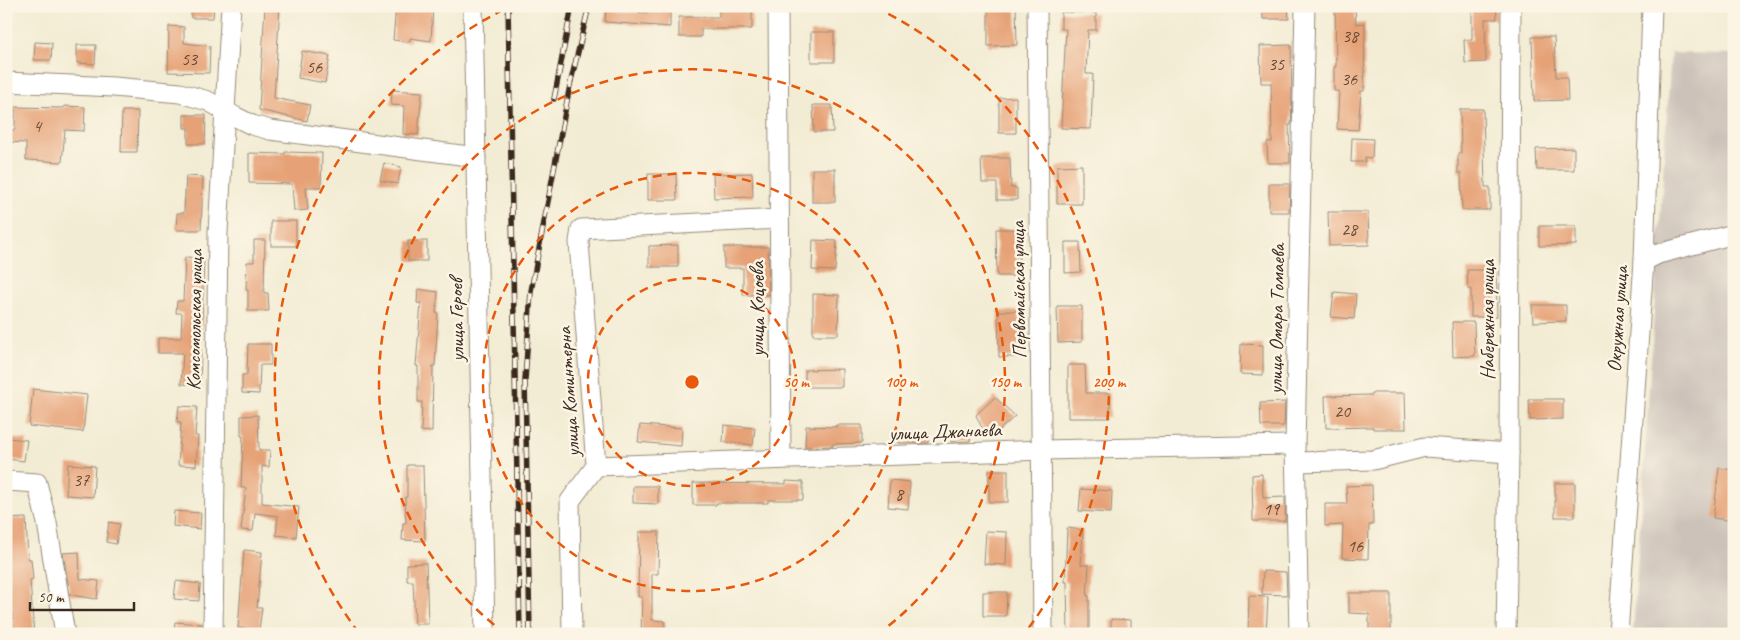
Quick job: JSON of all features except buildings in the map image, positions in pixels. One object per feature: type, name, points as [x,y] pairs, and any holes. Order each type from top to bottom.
[{"type":"street","name":"Комсомольская улица","points":[[213,634],[218,232],[231,6]]},
{"type":"street","name":"улица Героев","points":[[473,6],[485,634]]},
{"type":"street","name":"улица Коцоева","points":[[778,6],[781,459]]},
{"type":"street","name":"Первомайская улица","points":[[1037,6],[1044,634]]},
{"type":"street","name":"улица Омара Томаева","points":[[1299,634],[1296,454],[1305,6]]},
{"type":"street","name":"Набережная улица","points":[[1506,634],[1512,6]]},
{"type":"street","name":"Окружная улица","points":[[1618,634],[1644,261],[1652,6]]},
{"type":"street","points":[[6,82],[114,87],[180,93],[208,101],[252,125],[270,130],[476,158]]},
{"type":"street","name":"улица Коминтерна","points":[[572,634],[570,502],[596,466],[579,242],[580,229],[779,219]]},
{"type":"street","points":[[1644,261],[1658,254],[1734,234]]},
{"type":"street","name":"улица Джанаева","points":[[596,466],[1042,450],[1296,454],[1373,460],[1426,447],[1509,453]]},
{"type":"street","points":[[6,481],[37,483],[47,523],[65,634]]},
{"type":"shaded area","points":[[1671,53],[1734,54],[1734,634],[1633,634]]},
{"type":"railway","points":[[508,6],[520,634]]},
{"type":"railway","points":[[554,99],[572,6]]},
{"type":"railway","points":[[530,634],[525,380],[531,291],[570,85],[589,6]]}]
